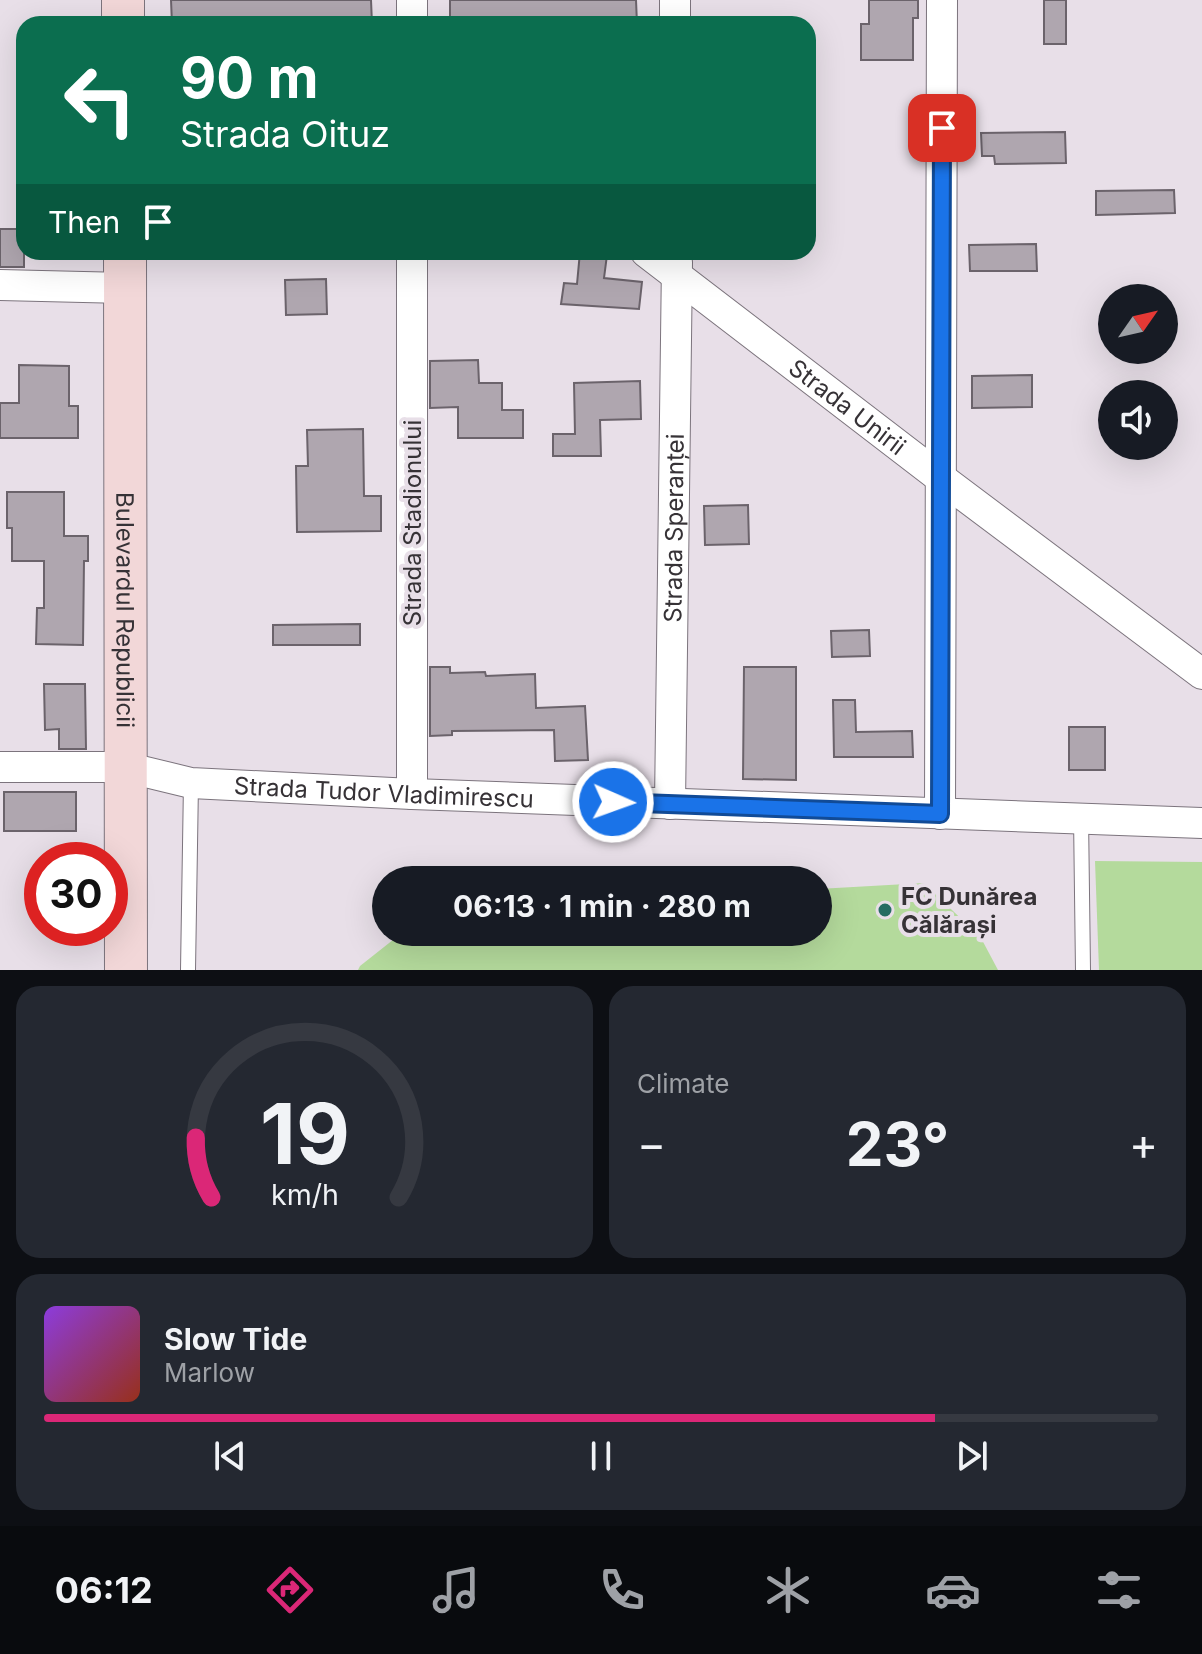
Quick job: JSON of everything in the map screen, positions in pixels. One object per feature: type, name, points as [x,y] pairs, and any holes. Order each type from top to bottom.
[{"type":"main road","name":"Bulevardul Republicii","points":[[125,270],[126,970]]},
{"type":"street","points":[[940,814],[942,0]]},
{"type":"street","name":"Strada Stadionului","points":[[412,260],[412,794]]},
{"type":"street","name":"Strada Unirii","points":[[677,264],[942,479],[1202,674]]},
{"type":"street","name":"Strada Speranței","points":[[670,804],[677,264]]},
{"type":"street","points":[[0,285],[125,270]]},
{"type":"street","name":"Strada Tudor Vladimirescu","points":[[0,767],[125,767],[191,783],[412,794],[940,814],[1081,816],[1202,823]]},
{"type":"lane","points":[[188,970],[191,783]]},
{"type":"lane","points":[[1081,816],[1083,970]]},
{"type":"green space","points":[[1095,861],[1202,862],[1202,970],[1099,970]]},
{"type":"green space","name":"FC Dunărea Călărași","points":[[924,883],[981,938],[998,970],[358,970],[385,946],[832,946],[832,888]]},
{"type":"building","points":[[171,0],[371,0],[372,16],[172,16]]},
{"type":"building","points":[[450,0],[636,0],[637,16],[450,16]]},
{"type":"building","points":[[869,0],[918,0],[918,18],[913,18],[913,60],[861,60],[861,24],[869,24]]},
{"type":"building","points":[[1044,0],[1066,0],[1066,44],[1044,44]]},
{"type":"building","points":[[1065,132],[1066,163],[995,164],[994,156],[982,156],[981,133]]},
{"type":"building","points":[[1174,190],[1175,213],[1096,215],[1096,191]]},
{"type":"building","points":[[0,229],[16,229],[16,260],[24,260],[24,267],[0,267]]},
{"type":"building","points":[[1036,244],[1037,271],[970,271],[969,245]]},
{"type":"building","points":[[579,260],[606,260],[604,278],[642,282],[639,309],[561,304],[564,283],[577,284]]},
{"type":"building","points":[[326,279],[327,314],[286,315],[285,280]]},
{"type":"building","points":[[478,360],[479,383],[502,383],[502,410],[523,410],[523,438],[458,438],[458,407],[430,408],[430,361]]},
{"type":"building","points":[[19,365],[69,366],[69,406],[78,406],[78,438],[0,438],[0,403],[19,403]]},
{"type":"building","points":[[1032,375],[1032,407],[972,408],[972,376]]},
{"type":"building","points":[[640,381],[641,419],[600,420],[601,456],[553,456],[553,434],[575,434],[574,383]]},
{"type":"building","points":[[363,429],[364,496],[381,496],[381,531],[297,532],[296,466],[308,466],[307,430]]},
{"type":"building","points":[[7,492],[64,492],[64,536],[88,536],[88,561],[84,561],[83,645],[36,644],[37,608],[44,608],[44,561],[12,561],[12,528],[7,528]]},
{"type":"building","points":[[748,505],[749,544],[705,545],[704,506]]},
{"type":"building","points":[[360,624],[360,645],[273,645],[273,625]]},
{"type":"building","points":[[869,630],[870,656],[832,657],[831,631]]},
{"type":"building","points":[[430,667],[450,667],[450,673],[485,672],[486,676],[535,674],[536,708],[585,706],[588,760],[555,761],[554,730],[452,731],[452,735],[430,736]]},
{"type":"building","points":[[744,667],[796,667],[796,780],[743,779]]},
{"type":"building","points":[[44,684],[85,684],[86,749],[59,749],[59,729],[45,730]]},
{"type":"building","points":[[833,700],[855,700],[856,732],[912,731],[913,757],[834,757]]},
{"type":"building","points":[[1069,727],[1105,727],[1105,770],[1069,770]]},
{"type":"building","points":[[4,792],[76,792],[76,831],[4,831]]},
{"type":"place","name":"FC Dunărea Călărași","points":[[885,910]]},
{"type":"route","points":[[613,802],[940,814],[942,128]]}]
